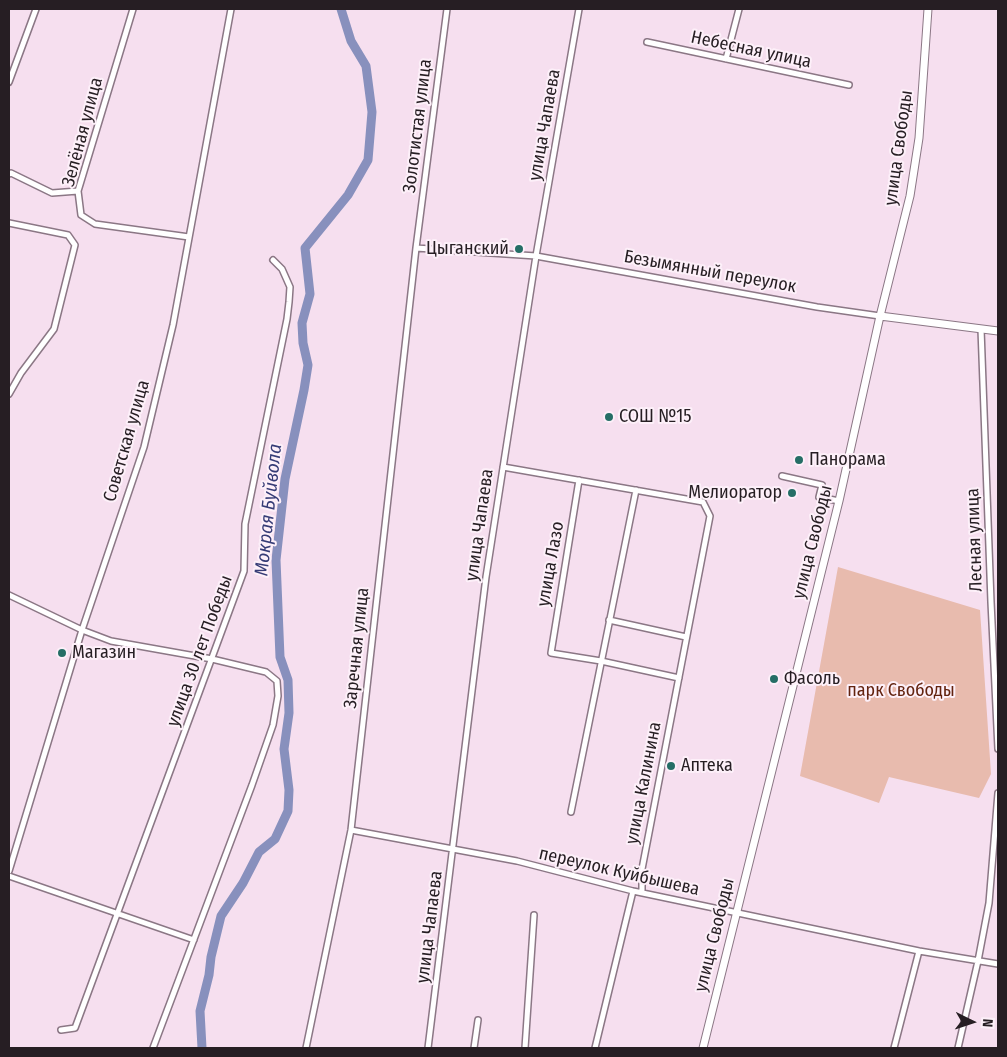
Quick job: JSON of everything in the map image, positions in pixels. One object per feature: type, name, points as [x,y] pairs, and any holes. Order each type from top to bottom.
[{"type":"main road","name":"улица Свободы","points":[[703,1048],[839,501],[880,316],[910,196],[919,138],[928,9]]},
{"type":"main road","name":"Безымянный переулок","points":[[880,316],[998,331]]},
{"type":"street","points":[[9,82],[36,9]]},
{"type":"street","name":"Зелёная улица","points":[[133,9],[78,190],[81,215],[95,224],[189,237]]},
{"type":"street","name":"Советская улица","points":[[9,871],[82,630],[144,447],[173,326],[231,9]]},
{"type":"street","name":"Золотистая улица","points":[[416,248],[447,9]]},
{"type":"street","name":"улица Чапаева","points":[[428,1048],[454,850],[486,577],[536,256],[579,9]]},
{"type":"street","points":[[726,59],[740,9]]},
{"type":"street","name":"Небесная улица","points":[[647,42],[849,85]]},
{"type":"street","points":[[9,174],[11,173],[52,193],[78,190]]},
{"type":"street","points":[[9,222],[68,235],[75,245],[54,329],[21,373],[9,394]]},
{"type":"street","name":"Безымянный переулок","points":[[416,248],[536,256],[808,305],[880,316]]},
{"type":"street","name":"Заречная улица","points":[[306,1048],[351,830],[416,248]]},
{"type":"street","name":"улица 30 лет Победы","points":[[61,1030],[75,1028],[244,571],[245,524],[287,319],[290,287],[282,269],[273,260]]},
{"type":"street","name":"Лесная улица","points":[[981,329],[998,749]]},
{"type":"street","points":[[502,467],[636,490],[571,812]]},
{"type":"street","points":[[782,476],[822,485],[819,497],[839,501]]},
{"type":"street","name":"улица Лазо","points":[[579,480],[551,653],[601,661]]},
{"type":"street","name":"улица Калинина","points":[[636,490],[703,502],[710,516],[642,869],[642,893]]},
{"type":"street","points":[[9,595],[82,630],[111,641],[212,659],[266,672],[277,681],[278,696],[273,725],[153,1048]]},
{"type":"street","points":[[609,620],[686,637]]},
{"type":"street","points":[[601,661],[679,678]]},
{"type":"street","points":[[958,1048],[978,962],[989,903],[998,793]]},
{"type":"street","name":"переулок Куйбышева","points":[[351,830],[517,861],[642,893],[919,951],[998,964]]},
{"type":"street","points":[[9,876],[194,940]]},
{"type":"street","points":[[595,1048],[633,891]]},
{"type":"street","points":[[525,1048],[534,915]]},
{"type":"street","points":[[894,1048],[919,951]]},
{"type":"street","points":[[474,1048],[478,1020]]},
{"type":"green space","name":"парк Свободы","points":[[838,567],[980,610],[991,774],[979,798],[889,777],[879,803],[800,776]]},
{"type":"waterway","name":"Мокрая Буйвола","points":[[202,1048],[200,1011],[221,916],[243,883],[259,852],[275,839],[288,811],[289,790],[284,749],[289,713],[288,680],[280,657],[276,560],[285,479],[308,365],[303,343],[302,323],[310,294],[305,248],[348,195],[368,160],[372,112],[366,66],[351,41],[341,9]]},
{"type":"place","name":"Цыганский","points":[[519,249]]},
{"type":"place","name":"СОШ №15","points":[[609,417]]},
{"type":"place","name":"Панорама","points":[[799,460]]},
{"type":"place","name":"Мелиоратор","points":[[792,493]]},
{"type":"place","name":"Магазин","points":[[62,653]]},
{"type":"place","name":"Фасоль","points":[[774,679]]},
{"type":"place","name":"Аптека","points":[[671,766]]}]
